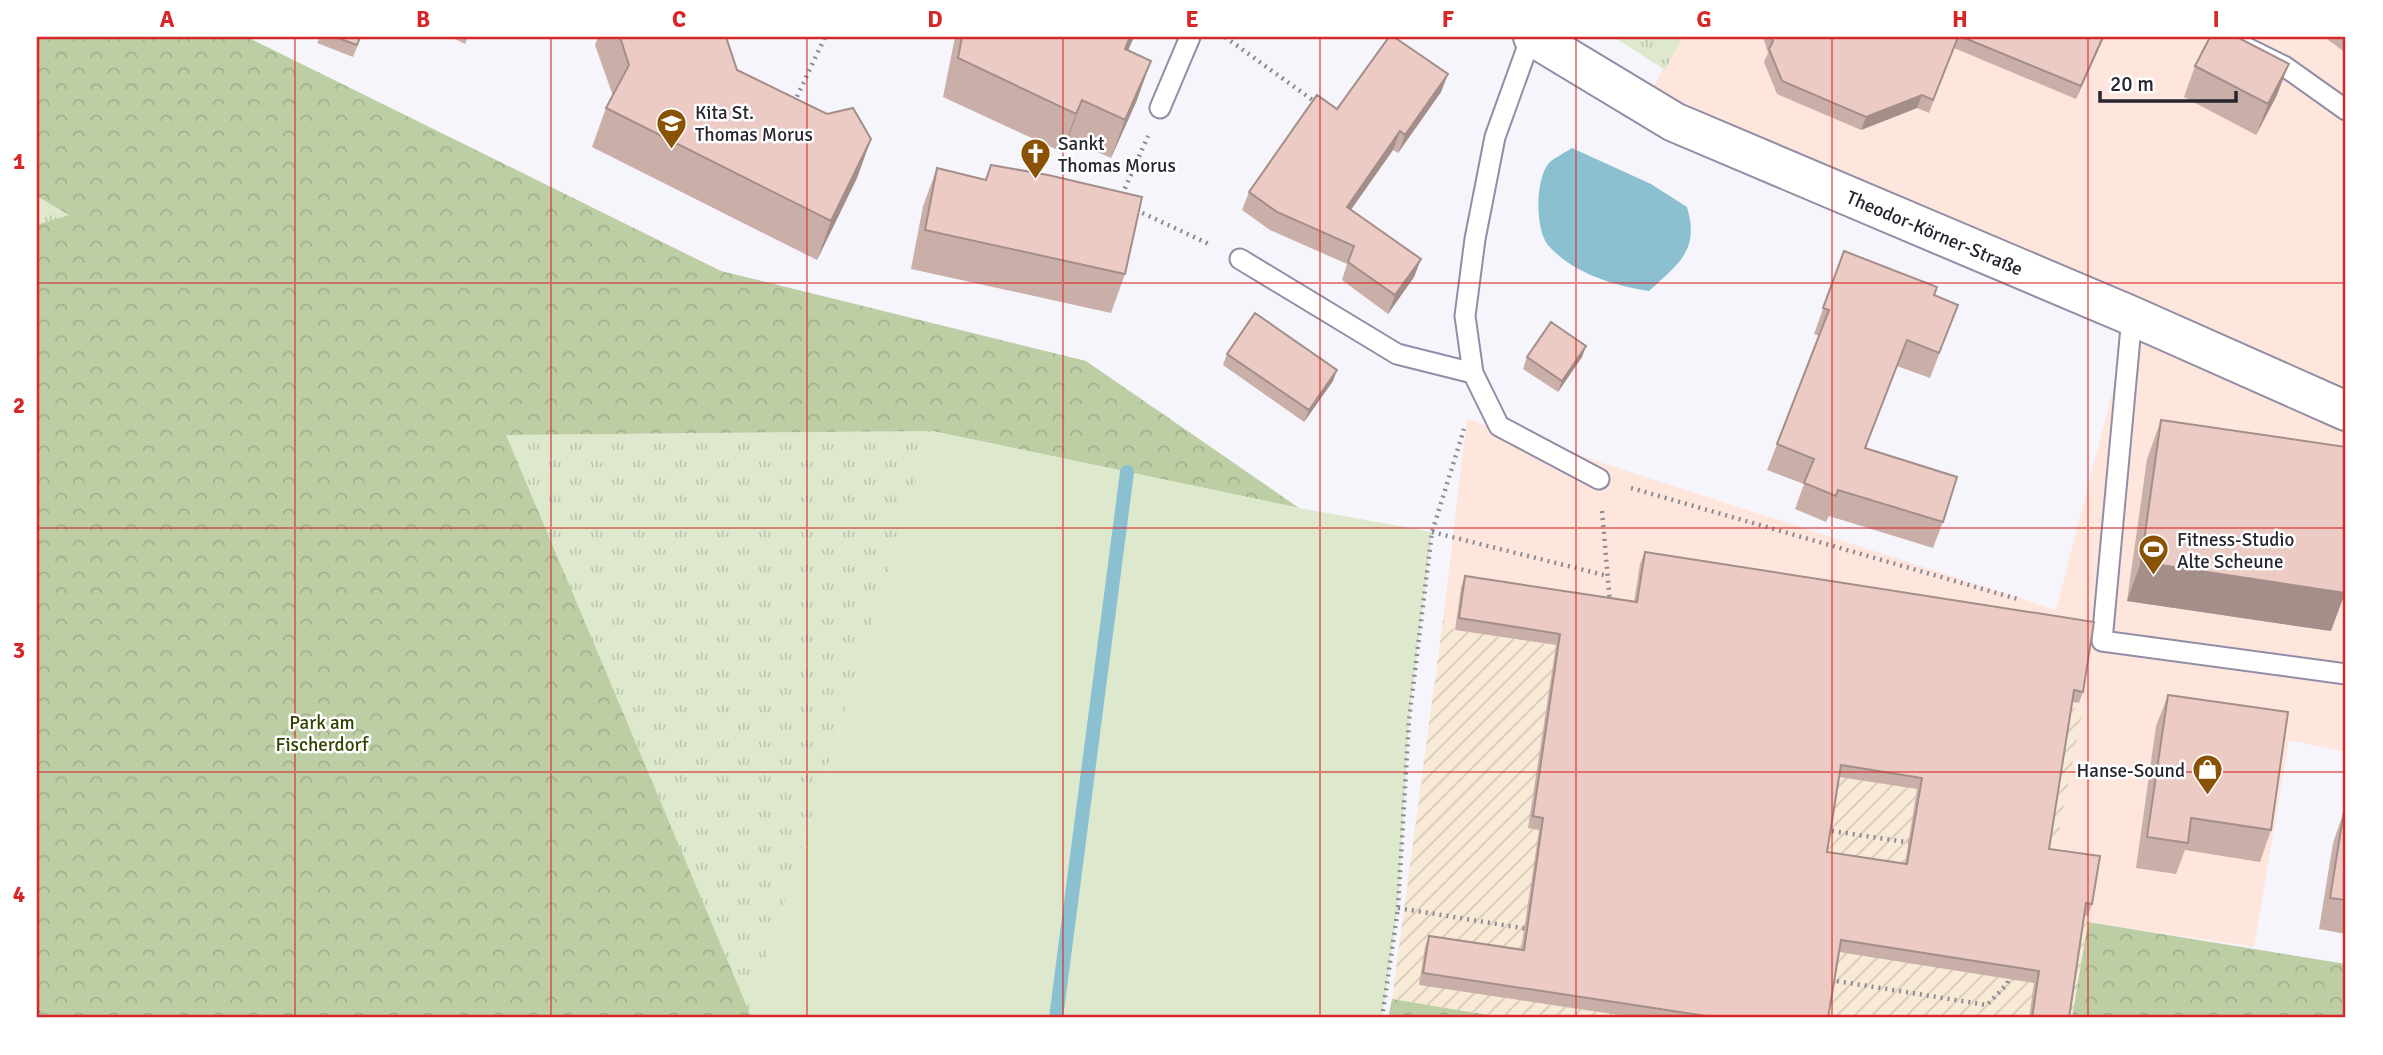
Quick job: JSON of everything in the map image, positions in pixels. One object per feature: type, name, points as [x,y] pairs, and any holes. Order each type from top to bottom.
[{"type":"street","name":"Theodor-Körner-Straße","points":[[1532,37],[1674,122],[2132,316],[2346,411]]},
{"type":"lane","points":[[1160,108],[1190,37]]},
{"type":"lane","points":[[1532,37],[1495,137],[1475,239],[1465,316],[1473,373],[1499,426],[1600,479]]},
{"type":"lane","points":[[2225,37],[2284,66],[2346,110]]},
{"type":"lane","points":[[1240,259],[1397,354],[1473,373]]},
{"type":"lane","points":[[2132,316],[2102,641],[2346,674]]},
{"type":"path","points":[[791,108],[825,37]]},
{"type":"path","points":[[1225,37],[1323,108]]},
{"type":"path","points":[[1119,202],[1160,108]]},
{"type":"path","points":[[1131,208],[1240,259]]},
{"type":"path","points":[[1382,1018],[1398,908],[1409,720],[1432,532],[1467,419],[1473,373]]},
{"type":"path","points":[[1611,616],[1600,479],[2021,600]]},
{"type":"path","points":[[1432,532],[1608,576]]},
{"type":"path","points":[[1817,828],[1926,845]]},
{"type":"path","points":[[1398,908],[1535,930]]},
{"type":"path","points":[[1822,978],[1987,1005],[2007,984],[2011,972]]},
{"type":"path","points":[[37,1004],[39,1018]]},
{"type":"shaded area","points":[[1680,37],[2346,37],[2346,752],[2289,740],[2254,947],[2088,922],[2097,868],[2054,858],[2082,709],[1581,649],[1455,630],[1443,620],[1467,419],[2056,610],[2132,316],[1643,106]]},
{"type":"shaded area","points":[[1443,620],[1455,630],[1581,649],[2083,709],[2054,858],[2097,868],[2072,1018],[1506,1018],[1392,999]]},
{"type":"green space","name":"Park am Fischerdorf","points":[[37,37],[247,37],[721,271],[1086,361],[1299,508],[932,431],[506,435],[750,1014],[759,1018],[37,1018],[37,225],[69,215],[37,196]]},
{"type":"green space","points":[[1614,37],[1683,37],[1665,70]]},
{"type":"green space","name":"Park am Fischerdorf","points":[[37,196],[505,435],[932,431],[750,1014],[759,1018],[37,1018]]},
{"type":"green space","points":[[932,431],[1299,508],[1432,532],[1409,720],[1398,908],[1382,1018],[759,1018],[750,1014]]},
{"type":"green space","points":[[2088,922],[2346,964],[2346,1018],[2072,1018]]},
{"type":"green space","points":[[1392,999],[1506,1018],[1388,1018]]},
{"type":"water","points":[[1572,148],[1651,184],[1687,207],[1691,235],[1684,255],[1649,291],[1608,282],[1582,271],[1558,255],[1544,238],[1538,204],[1544,170],[1554,159]]},
{"type":"building","points":[[335,37],[360,37],[357,45]]},
{"type":"building","points":[[620,37],[726,37],[737,70],[827,114],[853,108],[871,139],[831,221],[606,108],[629,65]]},
{"type":"building","points":[[962,37],[1130,37],[1125,49],[1151,61],[1125,120],[1082,100],[1076,114],[958,58]]},
{"type":"building","points":[[1389,37],[1394,37],[1448,74],[1405,135],[1400,131],[1347,207],[1421,259],[1395,295],[1348,262],[1354,246],[1277,212],[1249,192],[1317,95],[1337,109]]},
{"type":"building","points":[[1771,37],[1958,37],[1933,100],[1922,95],[1866,117],[1782,81],[1769,49],[1773,41]]},
{"type":"building","points":[[1962,37],[2103,37],[2081,86]]},
{"type":"building","points":[[2210,37],[2237,37],[2289,64],[2268,104],[2195,66]]},
{"type":"building","points":[[991,165],[1142,197],[1125,274],[925,230],[937,168],[986,180]]},
{"type":"building","points":[[1844,251],[1937,287],[1934,295],[1958,305],[1939,353],[1907,340],[1865,448],[1957,477],[1943,522],[1838,490],[1836,496],[1804,483],[1814,459],[1777,444],[1829,310],[1823,308]]},
{"type":"building","points":[[1255,313],[1337,370],[1309,410],[1227,354]]},
{"type":"building","points":[[1551,322],[1586,346],[1562,381],[1527,357]]},
{"type":"building","points":[[2161,420],[2346,447],[2345,593],[2141,562]]},
{"type":"building","points":[[1645,552],[2094,622],[2083,692],[2074,690],[2049,849],[2100,856],[2092,904],[2086,903],[2069,1018],[2032,1018],[2039,971],[1841,940],[1828,1018],[1719,1018],[1423,973],[1429,936],[1524,950],[1543,818],[1533,816],[1560,634],[1459,618],[1465,576],[1637,602]],"holes":[[[1841,765],[1922,778],[1907,864],[1827,852]]]},
{"type":"building","name":"Hanse-Sound","points":[[2168,695],[2288,712],[2271,830],[2191,818],[2188,843],[2147,837]]},
{"type":"building","points":[[2346,811],[2346,900],[2330,898]]},
{"type":"waterway","points":[[1056,1018],[1127,472]]},
{"type":"place","name":"Kita St. Thomas Morus","points":[[672,150]]},
{"type":"place","name":"Sankt Thomas Morus","points":[[1035,181]]},
{"type":"place","name":"Fitness-Studio Alte Scheune","points":[[2154,577]]},
{"type":"place","name":"Hanse-Sound","points":[[2208,797]]}]
